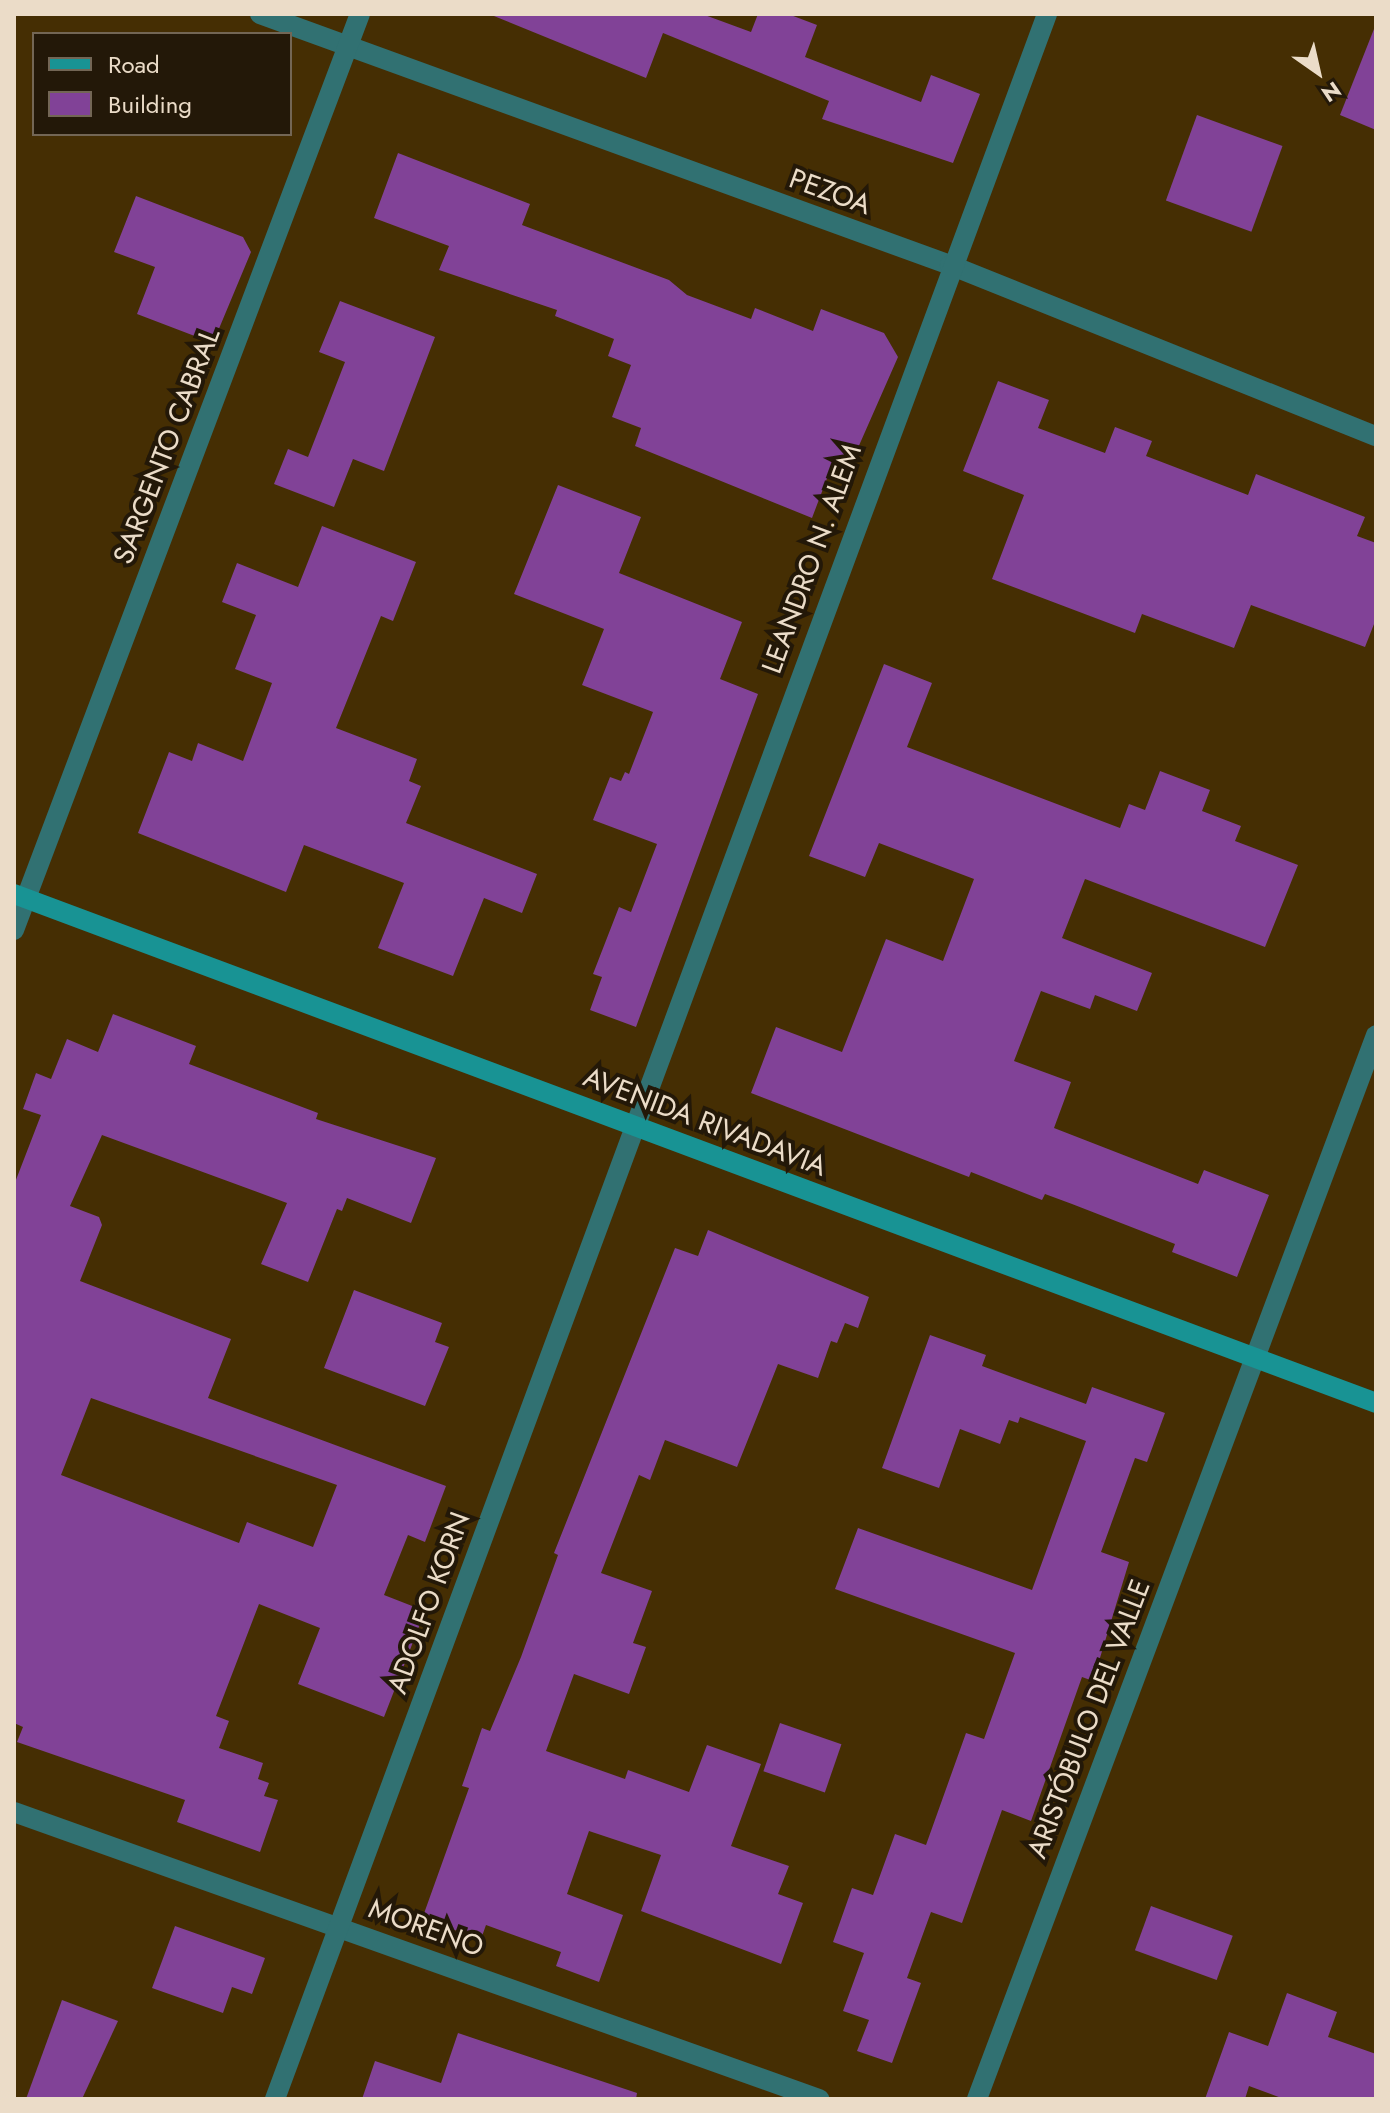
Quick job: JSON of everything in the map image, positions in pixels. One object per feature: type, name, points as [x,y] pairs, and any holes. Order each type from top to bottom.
[{"type":"main road","name":"AVENIDA RIVADAVIA","points":[[20,896],[1376,1403]]},
{"type":"street","name":"PEZOA","points":[[260,14],[950,265],[1376,436]]},
{"type":"street","name":"SARGENTO CABRAL","points":[[14,930],[20,896],[360,14]]},
{"type":"street","name":"LEANDRO N. ALEM","points":[[635,1125],[950,265],[1047,14]]},
{"type":"street","name":"ARISTÓBULO DEL VALLE","points":[[977,2099],[1376,1035]]},
{"type":"street","name":"ADOLFO KORN","points":[[275,2099],[635,1125]]},
{"type":"street","name":"MORENO","points":[[14,1812],[819,2099]]},
{"type":"building","points":[[489,14],[702,14],[751,32],[758,14],[788,14],[817,25],[805,57],[921,102],[931,75],[980,94],[953,163],[822,119],[829,101],[663,33],[646,78]]},
{"type":"building","points":[[1376,29],[1376,130],[1340,115]]},
{"type":"building","points":[[1197,115],[1283,146],[1251,232],[1166,201]]},
{"type":"building","points":[[398,153],[530,204],[522,225],[669,280],[687,295],[751,319],[755,308],[813,331],[821,309],[884,333],[898,357],[850,466],[834,460],[812,518],[635,446],[641,428],[612,417],[631,365],[608,356],[614,339],[555,316],[557,310],[439,270],[449,246],[374,218]]},
{"type":"building","points":[[136,196],[243,237],[251,252],[213,343],[137,314],[155,267],[114,252]]},
{"type":"building","points":[[340,301],[435,337],[384,471],[353,459],[334,507],[274,484],[288,449],[308,457],[345,362],[319,352]]},
{"type":"building","points":[[998,381],[1049,400],[1038,428],[1105,453],[1115,427],[1152,441],[1146,456],[1248,495],[1256,474],[1365,517],[1357,536],[1376,543],[1376,619],[1365,647],[1251,605],[1234,648],[1142,614],[1135,633],[992,579],[1024,495],[963,471]]},
{"type":"building","points":[[558,485],[641,517],[619,573],[742,622],[720,679],[758,694],[636,1027],[590,1010],[602,977],[593,974],[619,907],[631,912],[657,844],[593,820],[610,777],[621,781],[625,772],[629,774],[653,712],[582,685],[604,629],[514,594]]},
{"type":"building","points":[[322,526],[416,562],[393,621],[381,616],[336,728],[417,759],[409,781],[421,786],[406,823],[537,874],[522,913],[484,898],[453,976],[378,948],[404,883],[304,845],[286,892],[138,833],[169,752],[192,761],[198,743],[243,761],[272,683],[235,669],[256,615],[222,602],[237,563],[298,587]]},
{"type":"building","points":[[884,664],[932,683],[907,747],[1120,828],[1129,804],[1145,810],[1160,771],[1210,790],[1202,811],[1241,826],[1235,841],[1298,865],[1265,947],[1085,879],[1062,938],[1152,973],[1137,1011],[1095,995],[1090,1009],[1041,991],[1014,1061],[1071,1082],[1054,1128],[1198,1184],[1204,1170],[1269,1195],[1237,1277],[1172,1252],[1175,1244],[1072,1204],[1045,1194],[1042,1200],[971,1172],[969,1177],[751,1093],[776,1027],[842,1052],[886,939],[943,961],[974,879],[879,843],[865,877],[809,856]]},
{"type":"building","points":[[113,1014],[196,1046],[189,1064],[318,1113],[316,1119],[436,1158],[411,1223],[347,1198],[342,1211],[337,1209],[308,1282],[261,1264],[287,1203],[102,1135],[70,1206],[99,1217],[102,1225],[80,1281],[231,1339],[208,1398],[446,1486],[425,1542],[408,1535],[384,1595],[425,1611],[384,1717],[298,1684],[320,1628],[259,1604],[216,1716],[229,1721],[219,1748],[263,1763],[258,1779],[269,1783],[264,1796],[278,1800],[260,1852],[177,1822],[185,1800],[17,1742],[23,1727],[14,1723],[14,1185],[41,1115],[23,1109],[36,1073],[51,1079],[67,1039],[98,1052]],"holes":[[[91,1398],[337,1485],[313,1547],[247,1522],[239,1543],[61,1475]]]},
{"type":"building","points":[[708,1230],[869,1297],[858,1328],[845,1323],[837,1343],[831,1341],[818,1378],[778,1364],[737,1467],[665,1440],[650,1480],[639,1475],[601,1573],[652,1591],[633,1643],[646,1647],[629,1694],[574,1674],[546,1751],[625,1779],[628,1770],[689,1792],[707,1745],[761,1764],[731,1846],[789,1866],[778,1894],[803,1903],[781,1964],[641,1911],[661,1855],[589,1831],[567,1894],[623,1915],[599,1982],[556,1966],[561,1952],[486,1925],[481,1939],[422,1919],[469,1788],[462,1786],[482,1728],[490,1731],[521,1657],[558,1555],[554,1553],[675,1248],[698,1256]]},
{"type":"building","points":[[354,1290],[442,1323],[435,1342],[449,1347],[425,1406],[324,1368]]},
{"type":"building","points":[[930,1335],[986,1355],[982,1366],[1086,1404],[1092,1387],[1165,1413],[1147,1462],[1135,1458],[1101,1552],[1129,1562],[1093,1681],[1082,1677],[1031,1821],[1002,1810],[962,1923],[931,1912],[907,1978],[921,1983],[892,2063],[857,2051],[869,2020],[843,2011],[864,1953],[833,1942],[852,1888],[873,1895],[895,1834],[926,1845],[966,1733],[984,1739],[1015,1653],[835,1589],[858,1528],[1032,1590],[1086,1441],[1020,1417],[1018,1423],[1009,1420],[1000,1444],[960,1429],[939,1488],[882,1468]]},
{"type":"building","points":[[780,1723],[841,1744],[825,1792],[763,1771]]},
{"type":"building","points":[[1151,1906],[1233,1936],[1217,1980],[1135,1950]]},
{"type":"building","points":[[175,1926],[265,1958],[252,1994],[232,1987],[223,2013],[152,1988]]},
{"type":"building","points":[[1287,1993],[1337,2012],[1328,2037],[1376,2054],[1376,2099],[1284,2099],[1249,2086],[1245,2099],[1205,2099],[1229,2032],[1268,2046]]},
{"type":"building","points":[[62,2000],[118,2021],[82,2099],[26,2099]]},
{"type":"building","points":[[458,2033],[637,2093],[636,2099],[362,2099],[375,2061],[441,2083]]}]
